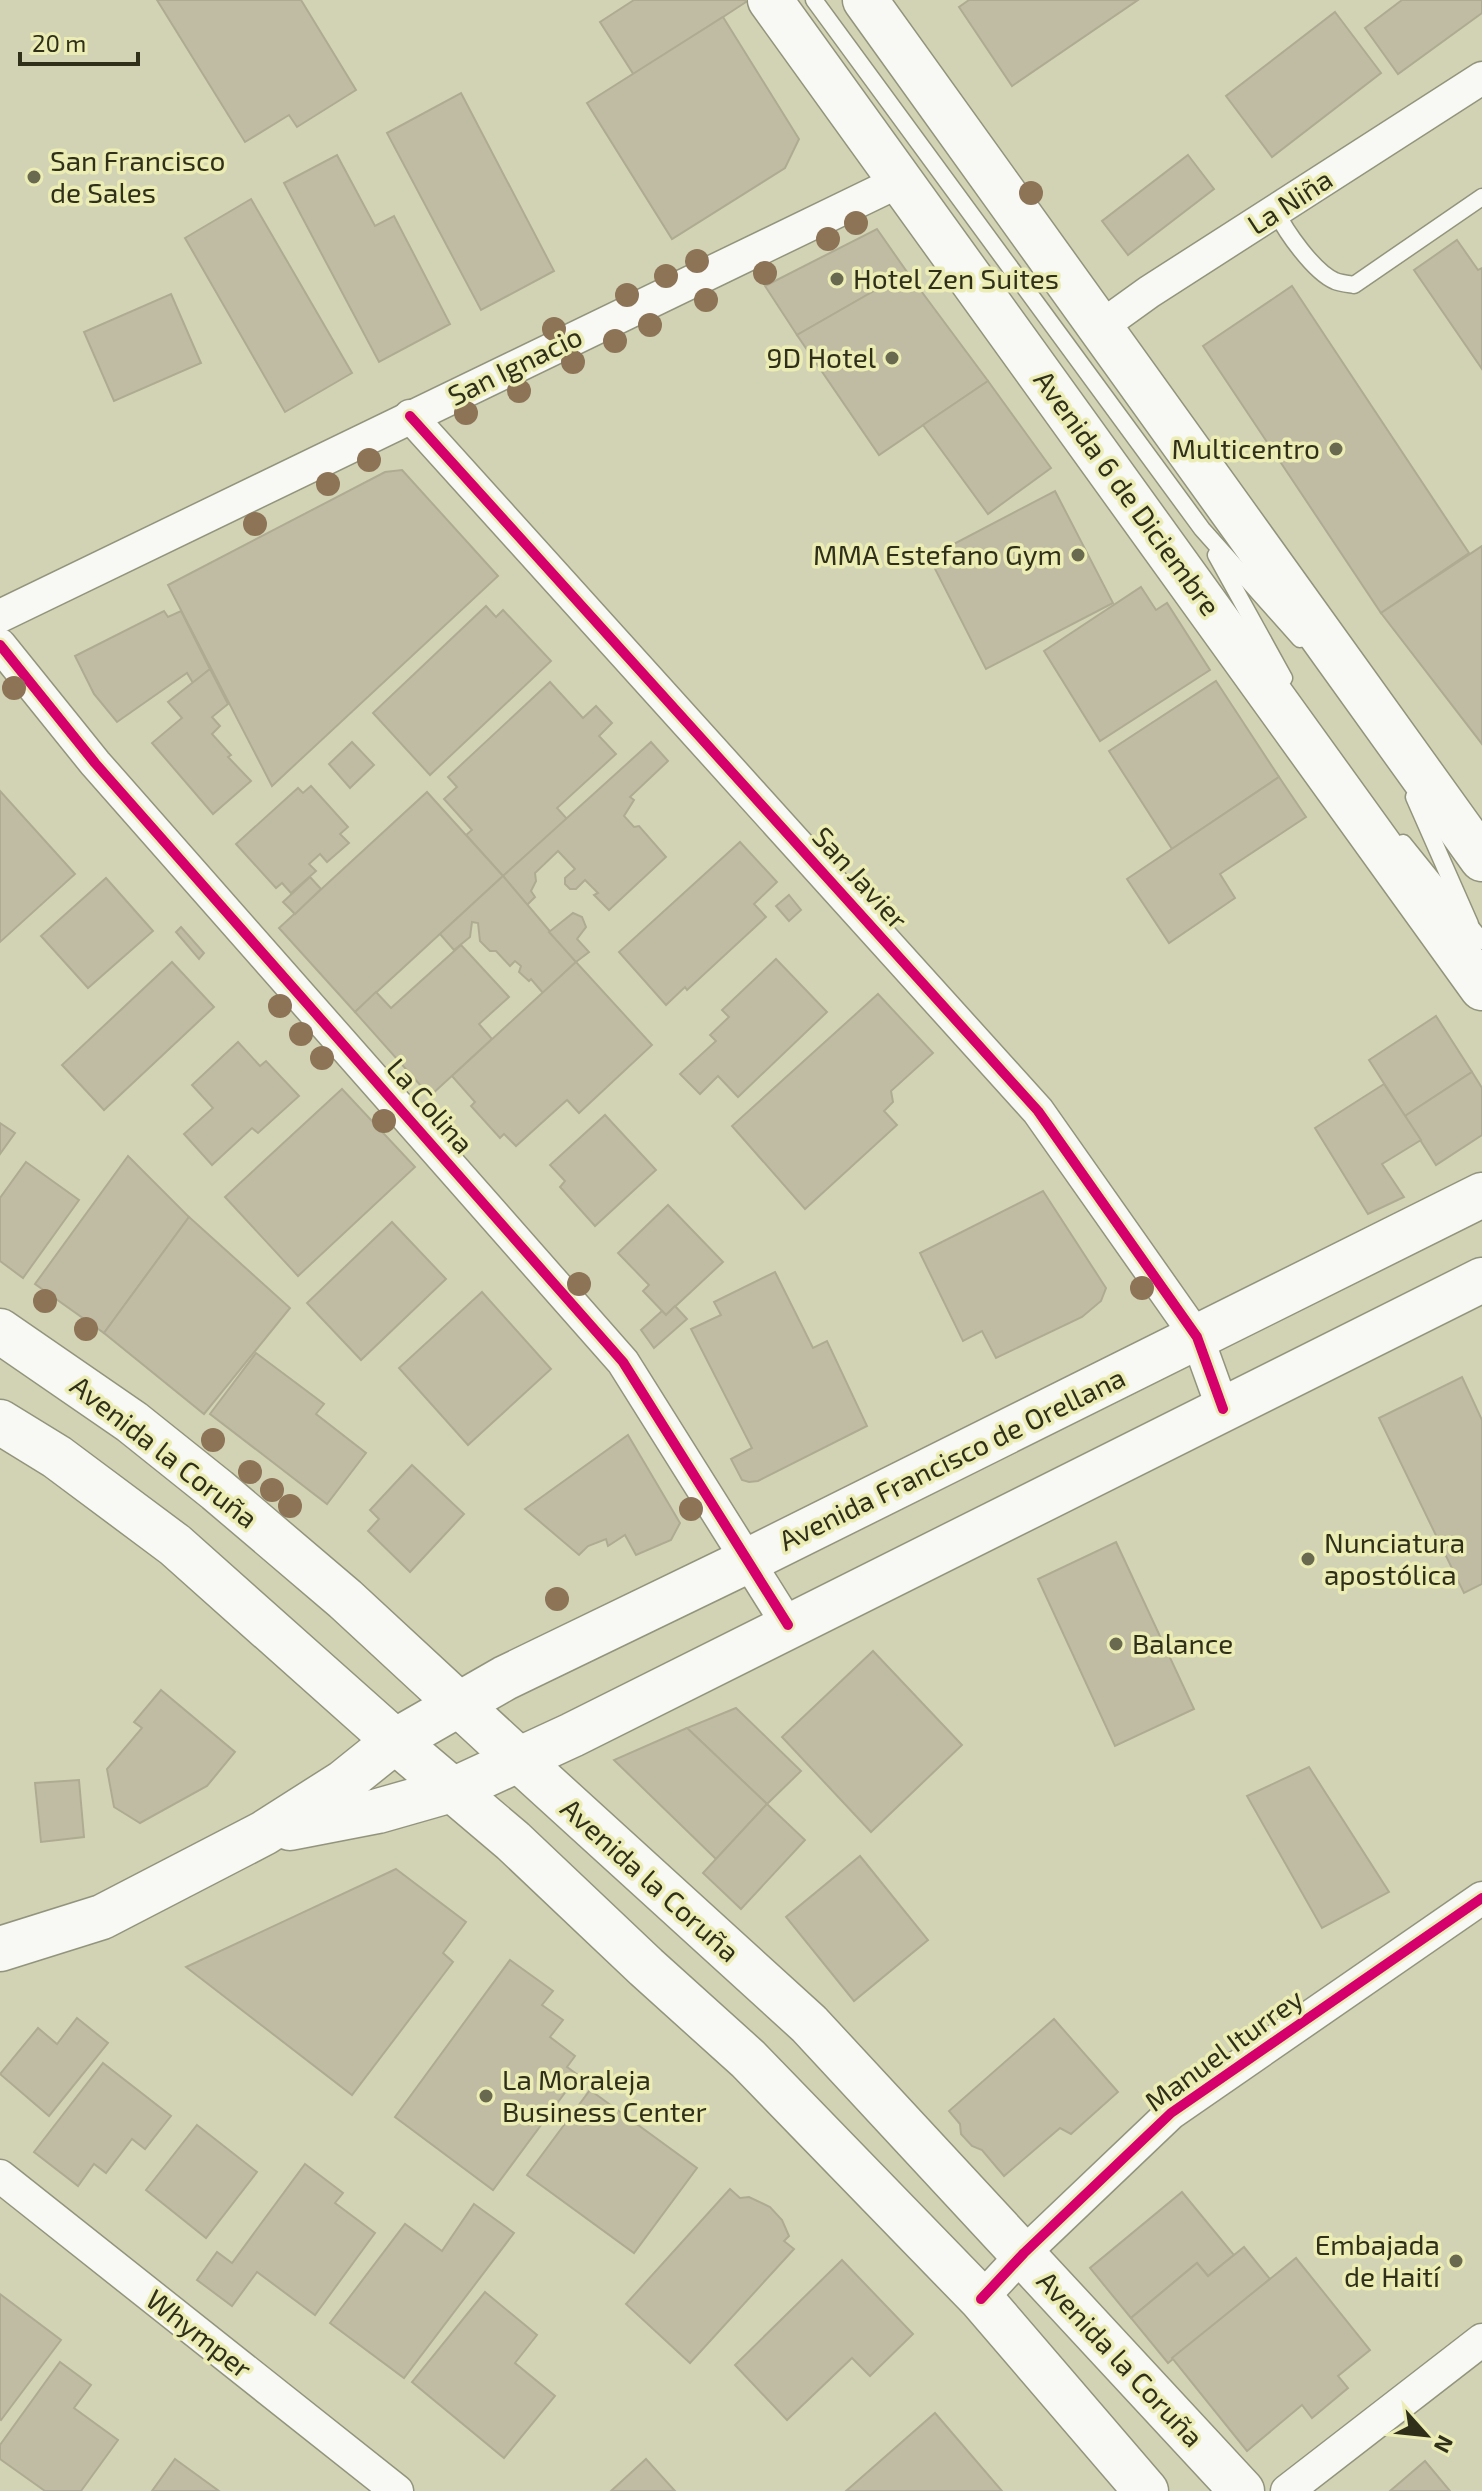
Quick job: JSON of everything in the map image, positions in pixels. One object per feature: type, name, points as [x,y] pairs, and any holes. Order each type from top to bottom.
[{"type":"main road","name":"Avenida 6 de Diciembre","points":[[770,0],[1482,988]]},
{"type":"main road","points":[[865,0],[1482,859]]},
{"type":"main road","name":"Avenida Francisco de Orellana","points":[[0,1949],[102,1917],[264,1833],[344,1782],[395,1741],[505,1678],[1482,1195]]},
{"type":"main road","name":"Avenida Francisco de Orellana","points":[[264,1833],[378,1811],[455,1789],[572,1735],[1482,1280]]},
{"type":"main road","name":"Avenida la Coruña","points":[[0,1331],[132,1422],[345,1599],[809,2024],[1242,2491]]},
{"type":"main road","points":[[0,1422],[57,1457],[175,1545],[395,1741],[513,1841],[758,2069],[981,2299],[1146,2491]]},
{"type":"street","name":"La Niña","points":[[1099,328],[1149,292],[1482,78]]},
{"type":"street","name":"San Ignacio","points":[[0,616],[902,180]]},
{"type":"street","name":"San Javier","points":[[410,416],[1038,1111],[1197,1337],[1223,1409]]},
{"type":"street","name":"La Colina","points":[[0,645],[95,763],[623,1362],[788,1625]]},
{"type":"street","name":"Manuel Iturrey","points":[[981,2299],[1024,2253],[1171,2113],[1482,1898]]},
{"type":"street","name":"Whymper","points":[[0,2176],[397,2491]]},
{"type":"street","points":[[1287,2491],[1482,2340]]},
{"type":"lane","points":[[814,0],[1202,529],[1307,647]]},
{"type":"lane","points":[[1276,211],[1320,272],[1335,281],[1354,285],[1482,197]]},
{"type":"lane","points":[[1202,529],[1277,669],[1294,691]]},
{"type":"lane","points":[[1402,781],[1420,806],[1470,924]]},
{"type":"lane","points":[[1391,828],[1482,941]]},
{"type":"building","points":[[157,0],[301,0],[356,90],[297,127],[289,115],[245,142]]},
{"type":"building","points":[[634,0],[746,2],[634,75],[600,22]]},
{"type":"building","points":[[969,0],[1138,0],[1012,86],[959,7]]},
{"type":"building","points":[[1402,0],[1482,0],[1482,13],[1398,74],[1365,28]]},
{"type":"building","points":[[1335,12],[1381,73],[1272,157],[1226,96]]},
{"type":"building","points":[[723,17],[799,139],[785,168],[672,239],[587,103]]},
{"type":"building","points":[[461,93],[554,271],[481,310],[387,133]]},
{"type":"building","points":[[337,155],[375,226],[394,216],[450,324],[379,362],[284,183]]},
{"type":"building","points":[[1188,155],[1214,189],[1128,255],[1102,221]]},
{"type":"building","points":[[251,199],[352,373],[285,412],[185,238]]},
{"type":"building","name":"Hotel Zen Suites","points":[[877,229],[907,272],[797,335],[765,286]]},
{"type":"building","points":[[1457,240],[1478,270],[1482,268],[1482,369],[1414,270]]},
{"type":"building","name":"9D Hotel","points":[[907,272],[988,381],[879,455],[797,335]]},
{"type":"building","name":"Multicentro","points":[[1292,286],[1469,553],[1381,613],[1203,346]]},
{"type":"building","points":[[171,294],[201,363],[114,401],[84,332]]},
{"type":"building","points":[[988,381],[1051,468],[988,514],[923,425]]},
{"type":"building","points":[[402,470],[498,576],[272,786],[168,585],[385,472]]},
{"type":"building","points":[[1055,491],[1113,603],[986,669],[929,557]]},
{"type":"building","points":[[1482,546],[1482,744],[1381,613]]},
{"type":"building","points":[[1141,587],[1156,610],[1167,603],[1210,670],[1100,741],[1044,651]]},
{"type":"building","points":[[486,606],[496,617],[503,610],[551,661],[430,775],[373,713]]},
{"type":"building","points":[[164,611],[168,617],[181,611],[210,669],[193,683],[187,673],[117,722],[94,694],[75,656]]},
{"type":"building","points":[[210,669],[228,704],[212,717],[220,726],[212,734],[251,781],[213,814],[152,743],[182,718],[168,702]]},
{"type":"building","points":[[1216,681],[1279,777],[1172,849],[1109,751]]},
{"type":"building","points":[[550,682],[583,718],[596,706],[612,723],[599,736],[616,754],[557,808],[567,819],[503,876],[466,835],[472,830],[444,799],[457,787],[448,777]]},
{"type":"building","points":[[352,742],[374,765],[350,788],[329,764]]},
{"type":"building","points":[[651,742],[668,761],[630,797],[634,800],[624,816],[634,827],[639,826],[666,857],[609,910],[585,880],[576,889],[570,889],[565,884],[565,878],[575,869],[558,851],[535,873],[536,881],[531,891],[535,897],[527,905],[503,876]]},
{"type":"building","points":[[1279,777],[1306,817],[1220,874],[1235,898],[1169,943],[1127,879]]},
{"type":"building","points":[[311,786],[348,827],[340,834],[349,843],[327,862],[320,854],[309,864],[316,871],[291,893],[282,883],[276,888],[236,844],[298,788],[303,793]]},
{"type":"building","points":[[0,791],[75,874],[0,942]]},
{"type":"building","points":[[427,792],[503,876],[355,1012],[279,928]]},
{"type":"building","points":[[740,842],[777,882],[754,904],[766,917],[687,990],[685,987],[666,1005],[619,952]]},
{"type":"building","points":[[503,876],[576,962],[543,993],[531,979],[529,981],[519,972],[521,966],[515,961],[510,966],[496,951],[490,951],[480,941],[478,923],[472,922],[470,937],[454,950],[440,934]]},
{"type":"building","points":[[310,877],[321,889],[295,914],[283,902]]},
{"type":"building","points":[[106,878],[153,931],[88,988],[41,936]]},
{"type":"building","points":[[789,895],[801,910],[789,921],[776,906]]},
{"type":"building","points":[[573,913],[582,917],[586,927],[577,939],[589,952],[576,962],[549,932]]},
{"type":"building","points":[[181,927],[204,953],[199,959],[176,932]]},
{"type":"building","points":[[461,945],[509,997],[479,1024],[492,1039],[430,1096],[355,1012],[376,992],[391,1008]]},
{"type":"building","points":[[776,959],[827,1012],[738,1097],[718,1076],[700,1094],[680,1074],[716,1041],[710,1035],[729,1017],[722,1010]]},
{"type":"building","points":[[172,962],[214,1007],[104,1110],[62,1065]]},
{"type":"building","points":[[576,962],[652,1045],[579,1113],[567,1100],[516,1146],[504,1134],[500,1138],[471,1106],[475,1102],[452,1076]]},
{"type":"building","points":[[878,994],[933,1053],[891,1091],[893,1102],[884,1111],[897,1125],[805,1209],[732,1126]]},
{"type":"building","points":[[1436,1016],[1472,1072],[1405,1116],[1369,1060]]},
{"type":"building","points":[[238,1042],[260,1066],[266,1061],[299,1096],[258,1133],[252,1128],[212,1165],[184,1134],[213,1108],[192,1085]]},
{"type":"building","points":[[1472,1072],[1482,1088],[1482,1135],[1436,1165],[1405,1116]]},
{"type":"building","points":[[1384,1084],[1421,1140],[1382,1164],[1404,1197],[1368,1214],[1315,1128]]},
{"type":"building","points":[[342,1089],[415,1167],[298,1276],[225,1197]]},
{"type":"building","points":[[605,1115],[656,1170],[595,1226],[560,1187],[565,1181],[550,1165]]},
{"type":"building","points":[[0,1123],[15,1133],[0,1154]]},
{"type":"building","points":[[128,1156],[189,1217],[104,1333],[35,1284]]},
{"type":"building","points":[[26,1162],[79,1200],[23,1278],[0,1261],[0,1198]]},
{"type":"building","points":[[1043,1191],[1106,1288],[1101,1301],[1082,1317],[996,1358],[982,1331],[963,1341],[920,1253]]},
{"type":"building","points":[[668,1205],[723,1262],[666,1315],[643,1291],[649,1285],[618,1253]]},
{"type":"building","points":[[189,1217],[290,1308],[204,1414],[104,1333]]},
{"type":"building","points":[[392,1222],[446,1279],[361,1360],[307,1303]]},
{"type":"building","points":[[775,1272],[813,1348],[827,1341],[867,1426],[758,1481],[749,1482],[742,1480],[731,1459],[752,1448],[691,1329],[721,1315],[714,1302]]},
{"type":"building","points":[[482,1292],[551,1369],[468,1445],[399,1368]]},
{"type":"building","points":[[675,1306],[687,1319],[654,1348],[641,1330],[662,1311],[666,1315]]},
{"type":"building","points":[[256,1353],[324,1404],[316,1414],[366,1453],[327,1504],[210,1414]]},
{"type":"building","points":[[1462,1377],[1482,1420],[1482,1584],[1464,1593],[1379,1418]]},
{"type":"building","points":[[628,1435],[680,1523],[671,1540],[636,1555],[625,1535],[608,1546],[606,1539],[588,1546],[579,1555],[525,1509]]},
{"type":"building","points":[[412,1465],[464,1514],[410,1572],[368,1531],[379,1519],[370,1510]]},
{"type":"building","name":"Balance","points":[[1116,1542],[1194,1709],[1115,1746],[1038,1579]]},
{"type":"building","points":[[873,1651],[962,1745],[871,1832],[782,1737]]},
{"type":"building","points":[[161,1690],[235,1752],[207,1786],[140,1823],[114,1807],[107,1769],[142,1728],[134,1722]]},
{"type":"building","points":[[736,1708],[801,1771],[767,1804],[687,1728]]},
{"type":"building","points":[[687,1728],[767,1804],[716,1859],[614,1760]]},
{"type":"building","points":[[1309,1767],[1389,1892],[1322,1928],[1247,1796]]},
{"type":"building","points":[[79,1780],[84,1837],[41,1842],[35,1783]]},
{"type":"building","points":[[767,1804],[805,1840],[741,1909],[703,1873]]},
{"type":"building","points":[[860,1856],[928,1940],[854,2001],[786,1917]]},
{"type":"building","points":[[396,1869],[466,1922],[443,1953],[453,1962],[352,2095],[186,1967]]},
{"type":"building","name":"La Moraleja Business Center","points":[[510,1960],[553,1991],[542,2005],[563,2020],[550,2037],[575,2056],[567,2067],[578,2075],[493,2190],[395,2117]]},
{"type":"building","points":[[77,2018],[108,2043],[49,2116],[0,2074],[38,2028],[57,2044]]},
{"type":"building","points":[[1054,2019],[1118,2092],[1071,2134],[1060,2128],[1004,2176],[982,2150],[972,2146],[961,2134],[960,2124],[949,2111]]},
{"type":"building","points":[[103,2063],[171,2116],[145,2149],[132,2139],[106,2173],[94,2164],[78,2186],[34,2152]]},
{"type":"building","points":[[590,2090],[697,2168],[634,2253],[527,2175]]},
{"type":"building","points":[[197,2125],[257,2172],[206,2238],[146,2190]]},
{"type":"building","points":[[305,2164],[343,2193],[335,2203],[375,2233],[315,2315],[257,2272],[232,2306],[197,2280],[217,2252],[232,2263]]},
{"type":"building","points":[[730,2189],[740,2198],[749,2197],[770,2207],[782,2220],[789,2236],[784,2241],[794,2249],[690,2363],[626,2304]]},
{"type":"building","points":[[1182,2192],[1234,2255],[1208,2276],[1197,2263],[1131,2318],[1090,2268]]},
{"type":"building","points":[[474,2204],[514,2233],[404,2378],[330,2323],[405,2224],[442,2251]]},
{"type":"building","points":[[1244,2247],[1270,2279],[1168,2363],[1131,2318],[1197,2263],[1208,2276]]},
{"type":"building","points":[[1296,2258],[1370,2350],[1338,2376],[1348,2388],[1312,2418],[1302,2405],[1247,2451],[1172,2358]]},
{"type":"building","points":[[842,2260],[913,2334],[870,2376],[852,2358],[787,2420],[735,2365]]},
{"type":"building","points":[[485,2292],[537,2335],[515,2363],[555,2396],[504,2458],[412,2382]]},
{"type":"building","points":[[0,2294],[61,2340],[1,2420],[0,2419]]},
{"type":"building","points":[[60,2362],[91,2385],[74,2408],[118,2440],[81,2491],[45,2491],[0,2459],[0,2445]]},
{"type":"building","points":[[935,2413],[1002,2491],[846,2491]]},
{"type":"building","points":[[175,2459],[219,2491],[152,2491]]},
{"type":"building","points":[[646,2459],[675,2491],[611,2491]]},
{"type":"building","points":[[1425,2461],[1450,2491],[1390,2491]]},
{"type":"cycle path","points":[[410,416],[1038,1111],[1197,1337],[1223,1409]]},
{"type":"cycle path","points":[[0,645],[95,763],[623,1362],[788,1625]]},
{"type":"cycle path","points":[[981,2299],[1024,2253],[1171,2113],[1482,1898]]},
{"type":"place","name":"San Francisco de Sales","points":[[34,177]]},
{"type":"place","name":"Hotel Zen Suites","points":[[837,279]]},
{"type":"place","name":"9D Hotel","points":[[892,358]]},
{"type":"place","name":"Multicentro","points":[[1336,449]]},
{"type":"place","name":"MMA Estefano Gym","points":[[1078,555]]},
{"type":"place","name":"Nunciatura apostólica","points":[[1308,1559]]},
{"type":"place","name":"Balance","points":[[1116,1644]]},
{"type":"place","name":"La Moraleja Business Center","points":[[486,2096]]},
{"type":"place","name":"Embajada de Haití","points":[[1456,2261]]}]
